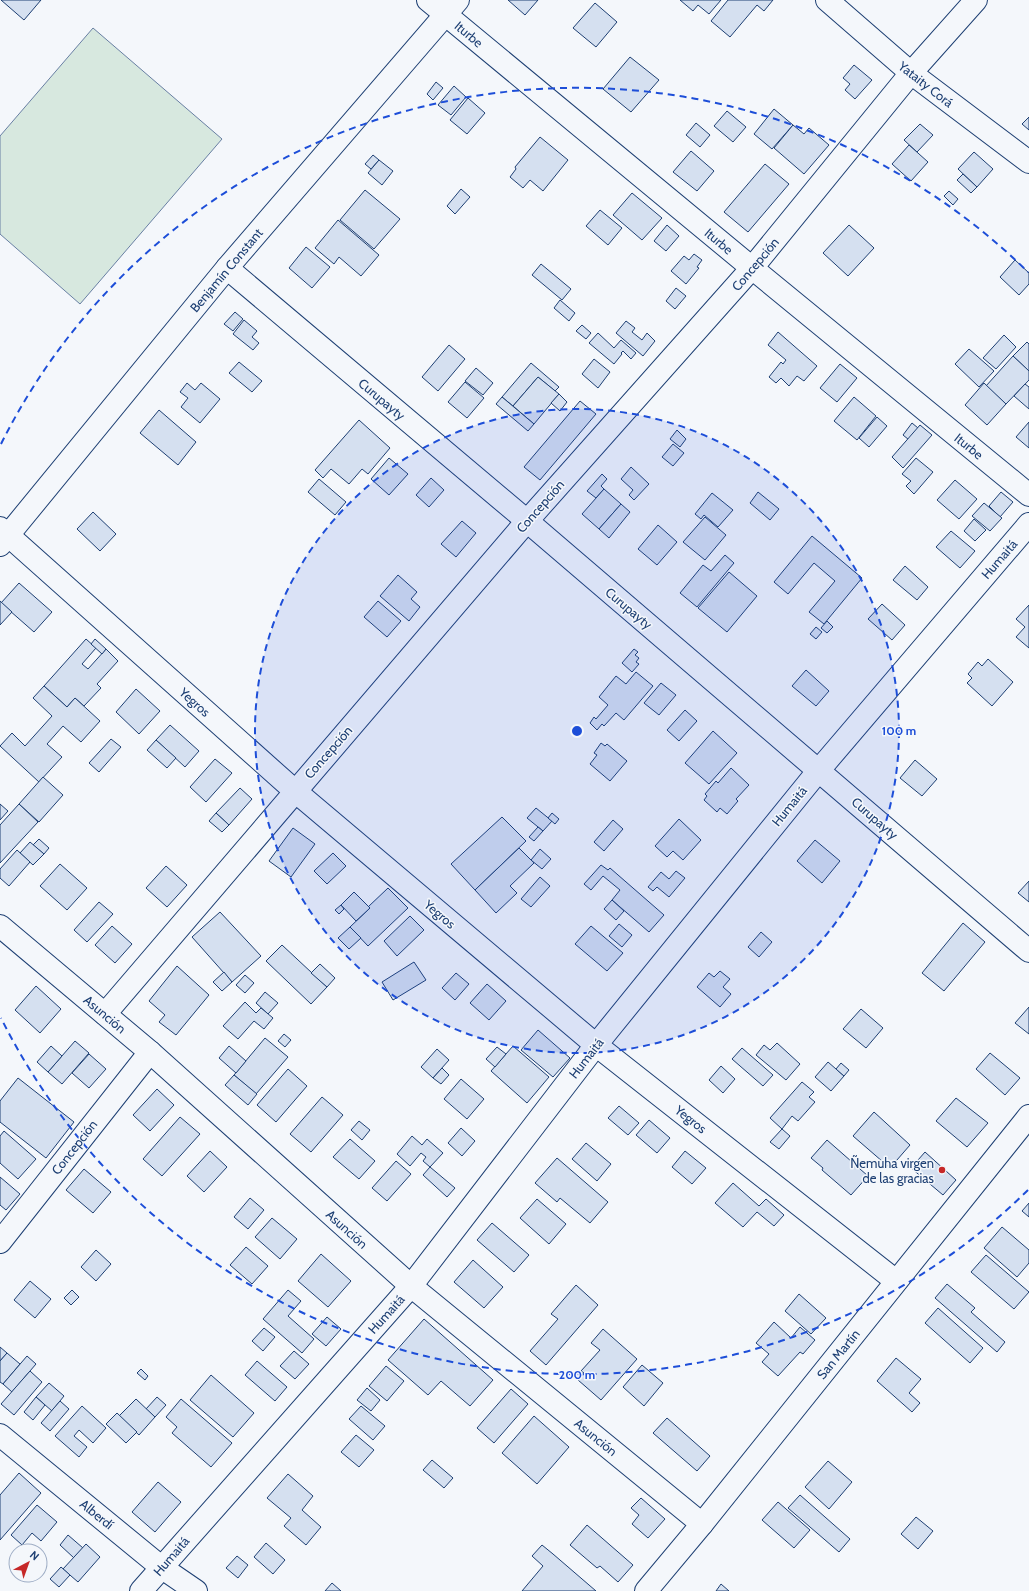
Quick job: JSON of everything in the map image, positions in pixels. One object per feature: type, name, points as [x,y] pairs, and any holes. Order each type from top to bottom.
[{"type":"street","name":"Iturbe","points":[[428,0],[452,7],[752,268],[1029,495]]},
{"type":"street","name":"Yataity Corá","points":[[827,0],[911,73],[1029,162]]},
{"type":"street","name":"Concepción","points":[[106,1014],[295,790],[527,521],[752,268],[911,73],[976,0]]},
{"type":"street","name":"Benjamín Constant","points":[[3,536],[227,268],[452,7]]},
{"type":"street","name":"Curupayty","points":[[227,268],[527,521],[1029,951]]},
{"type":"street","name":"Humaitá","points":[[141,1591],[411,1286],[596,1045],[819,770],[1029,524]]},
{"type":"street","name":"Yegros","points":[[3,536],[295,790],[596,1045],[896,1281]]},
{"type":"street","name":"Asunción","points":[[0,926],[150,1052],[411,1286],[702,1524]]},
{"type":"street","name":"Concepción","points":[[0,1242],[150,1052]]},
{"type":"street","name":"San Martín","points":[[646,1591],[702,1524],[1029,1116]]},
{"type":"street","name":"Alberdí","points":[[0,1435],[161,1567],[196,1591]]},
{"type":"shaded area","points":[[93,28],[222,139],[80,304],[0,234],[0,136]]},
{"type":"building","points":[[1,0],[41,0],[24,20]]},
{"type":"building","points":[[508,0],[538,0],[525,15]]},
{"type":"building","points":[[680,0],[721,0],[709,14],[698,5],[693,11]]},
{"type":"building","points":[[728,0],[773,0],[764,11],[757,5],[730,37],[711,21]]},
{"type":"building","points":[[595,3],[617,22],[596,47],[573,28]]},
{"type":"building","points":[[630,57],[659,80],[631,112],[603,89]]},
{"type":"building","points":[[854,65],[872,80],[855,99],[845,90],[850,84],[843,78]]},
{"type":"building","points":[[436,82],[443,88],[433,100],[427,94]]},
{"type":"building","points":[[454,86],[466,97],[451,115],[438,105]]},
{"type":"building","points":[[468,98],[485,113],[467,134],[450,120]]},
{"type":"building","points":[[774,109],[793,125],[772,149],[754,134]]},
{"type":"building","points":[[727,111],[746,127],[733,142],[714,126]]},
{"type":"building","points":[[1029,117],[1029,130],[1022,124]]},
{"type":"building","points":[[696,123],[710,135],[700,147],[686,135]]},
{"type":"building","points":[[920,124],[933,135],[917,152],[904,140]]},
{"type":"building","points":[[793,125],[804,134],[809,128],[829,145],[804,174],[774,148]]},
{"type":"building","points":[[540,137],[568,160],[543,191],[530,180],[523,188],[510,177],[516,169],[515,167]]},
{"type":"building","points":[[909,145],[928,162],[911,181],[892,164]]},
{"type":"building","points":[[691,151],[714,171],[697,191],[673,172]]},
{"type":"building","points":[[974,152],[993,169],[977,187],[958,169]]},
{"type":"building","points":[[373,155],[379,160],[371,169],[365,164]]},
{"type":"building","points":[[379,160],[393,171],[382,185],[368,173]]},
{"type":"building","points":[[765,164],[789,184],[748,232],[724,212]]},
{"type":"building","points":[[963,174],[977,187],[971,193],[957,180]]},
{"type":"building","points":[[461,189],[470,197],[455,214],[447,206]]},
{"type":"building","points":[[365,190],[400,219],[374,249],[340,220]]},
{"type":"building","points":[[949,191],[958,199],[953,205],[944,196]]},
{"type":"building","points":[[632,193],[662,218],[642,240],[613,215]]},
{"type":"building","points":[[600,210],[622,228],[608,245],[586,226]]},
{"type":"building","points":[[338,220],[379,255],[361,276],[339,257],[334,264],[315,248]]},
{"type":"building","points":[[667,225],[679,236],[666,251],[654,241]]},
{"type":"building","points":[[849,225],[874,248],[848,276],[823,253]]},
{"type":"building","points":[[306,247],[330,267],[312,288],[289,268]]},
{"type":"building","points":[[694,254],[702,260],[697,267],[699,268],[686,284],[671,271],[684,256],[689,260]]},
{"type":"building","points":[[1015,260],[1029,273],[1029,284],[1019,295],[1000,277]]},
{"type":"building","points":[[541,264],[571,289],[562,300],[532,275]]},
{"type":"building","points":[[676,288],[686,296],[675,309],[666,301]]},
{"type":"building","points":[[560,300],[575,313],[569,321],[554,308]]},
{"type":"building","points":[[235,312],[243,319],[233,331],[224,324]]},
{"type":"building","points":[[244,320],[257,331],[252,337],[259,343],[253,350],[233,334]]},
{"type":"building","points":[[626,321],[635,328],[632,332],[642,340],[647,333],[655,341],[643,356],[616,333]]},
{"type":"building","points":[[582,325],[591,333],[586,339],[576,331]]},
{"type":"building","points":[[778,332],[817,366],[804,381],[797,376],[789,386],[781,378],[776,383],[769,377],[781,362],[783,364],[786,360],[768,345]]},
{"type":"building","points":[[598,333],[614,348],[621,340],[636,353],[631,359],[623,351],[614,364],[589,343]]},
{"type":"building","points":[[1004,335],[1016,347],[996,369],[983,358]]},
{"type":"building","points":[[1027,342],[1029,344],[1029,371],[1013,356]]},
{"type":"building","points":[[449,345],[465,359],[438,391],[422,377]]},
{"type":"building","points":[[969,349],[994,371],[979,387],[955,364]]},
{"type":"building","points":[[1013,356],[1029,371],[1029,380],[1006,404],[986,386]]},
{"type":"building","points":[[594,359],[610,372],[598,388],[582,374]]},
{"type":"building","points":[[239,362],[262,381],[252,392],[229,373]]},
{"type":"building","points":[[531,363],[559,387],[555,391],[538,377],[513,406],[502,397]]},
{"type":"building","points":[[840,364],[857,378],[837,402],[820,388]]},
{"type":"building","points":[[476,368],[493,383],[483,395],[465,381]]},
{"type":"building","points":[[538,377],[559,394],[534,424],[513,406]]},
{"type":"building","points":[[465,382],[484,398],[467,418],[448,402]]},
{"type":"building","points":[[187,383],[195,390],[201,383],[220,399],[200,423],[181,407],[188,398],[180,392]]},
{"type":"building","points":[[984,383],[1006,404],[987,425],[965,405]]},
{"type":"building","points":[[1025,384],[1029,387],[1029,409],[1014,396]]},
{"type":"building","points":[[559,394],[567,402],[560,411],[551,403]]},
{"type":"building","points":[[502,397],[534,424],[528,431],[496,404]]},
{"type":"building","points":[[854,397],[876,416],[857,440],[834,421]]},
{"type":"building","points":[[580,401],[596,414],[540,480],[524,467]]},
{"type":"building","points":[[159,410],[196,442],[178,465],[140,433]]},
{"type":"building","points":[[877,417],[887,426],[869,447],[859,438]]},
{"type":"building","points":[[359,420],[390,448],[368,474],[362,469],[349,484],[331,469],[323,478],[315,470]]},
{"type":"building","points":[[1029,422],[1029,448],[1016,437]]},
{"type":"building","points":[[912,423],[924,433],[914,444],[903,435]]},
{"type":"building","points":[[920,425],[932,435],[903,468],[892,457]]},
{"type":"building","points":[[677,430],[686,439],[680,447],[670,439]]},
{"type":"building","points":[[673,444],[684,453],[673,466],[662,457]]},
{"type":"building","points":[[389,458],[408,474],[389,495],[371,479]]},
{"type":"building","points":[[916,458],[933,472],[914,494],[906,486],[911,481],[902,474]]},
{"type":"building","points":[[631,467],[649,484],[634,500],[629,495],[633,490],[621,479]]},
{"type":"building","points":[[602,474],[607,479],[601,486],[604,489],[596,498],[587,491]]},
{"type":"building","points":[[431,478],[444,490],[429,507],[416,495]]},
{"type":"building","points":[[319,479],[346,502],[335,515],[308,492]]},
{"type":"building","points":[[955,480],[977,499],[959,519],[937,500]]},
{"type":"building","points":[[604,489],[621,504],[599,529],[582,514]]},
{"type":"building","points":[[758,492],[779,509],[770,520],[750,503]]},
{"type":"building","points":[[1001,492],[1013,502],[1000,517],[989,506]]},
{"type":"building","points":[[712,493],[733,510],[718,527],[704,515],[701,519],[695,514]]},
{"type":"building","points":[[984,503],[1002,518],[990,531],[972,516]]},
{"type":"building","points":[[621,504],[630,512],[609,538],[599,529]]},
{"type":"building","points":[[93,512],[116,534],[100,551],[77,529]]},
{"type":"building","points":[[705,517],[726,535],[705,560],[683,542]]},
{"type":"building","points":[[974,519],[986,530],[975,541],[964,531]]},
{"type":"building","points":[[462,521],[476,533],[456,557],[441,544]]},
{"type":"building","points":[[658,525],[677,542],[657,565],[638,549]]},
{"type":"building","points":[[951,531],[975,551],[960,568],[936,547]]},
{"type":"building","points":[[812,536],[862,578],[824,624],[809,612],[835,581],[814,563],[788,594],[774,582]]},
{"type":"building","points":[[725,555],[734,563],[697,607],[680,593],[703,565],[711,571]]},
{"type":"building","points":[[905,566],[928,587],[917,600],[893,580]]},
{"type":"building","points":[[729,572],[757,596],[727,632],[698,608]]},
{"type":"building","points":[[398,575],[417,592],[411,599],[420,607],[409,621],[380,596]]},
{"type":"building","points":[[19,583],[52,612],[34,632],[1,603]]},
{"type":"building","points":[[0,601],[12,612],[0,625]]},
{"type":"building","points":[[378,601],[401,621],[387,637],[364,617]]},
{"type":"building","points":[[882,604],[905,625],[892,640],[868,619]]},
{"type":"building","points":[[1029,605],[1029,648],[1016,637],[1025,627],[1016,619]]},
{"type":"building","points":[[827,621],[833,627],[827,633],[821,628]]},
{"type":"building","points":[[816,627],[822,632],[816,639],[810,634]]},
{"type":"building","points":[[86,639],[96,648],[82,664],[88,669],[106,649],[118,661],[97,684],[101,688],[84,706],[75,698],[67,707],[44,686]]},
{"type":"building","points":[[95,639],[106,649],[102,654],[91,644]]},
{"type":"building","points":[[634,649],[638,652],[635,655],[639,658],[636,662],[639,664],[632,672],[622,663]]},
{"type":"building","points":[[988,659],[1013,682],[992,706],[967,683],[972,678],[968,674],[978,662],[982,666]]},
{"type":"building","points":[[806,670],[829,691],[816,706],[792,686]]},
{"type":"building","points":[[636,672],[653,686],[624,720],[616,713],[604,726],[602,724],[597,730],[590,723],[594,717],[596,719],[608,705],[599,697],[616,676],[626,684]]},
{"type":"building","points":[[661,683],[676,695],[659,715],[644,703]]},
{"type":"building","points":[[44,686],[67,707],[75,698],[100,721],[81,742],[63,726],[47,744],[62,757],[39,782],[0,746],[12,733],[25,746],[52,716],[33,698]]},
{"type":"building","points":[[136,689],[160,711],[139,734],[116,712]]},
{"type":"building","points":[[685,710],[697,721],[679,741],[667,730]]},
{"type":"building","points":[[170,725],[199,751],[185,767],[156,740]]},
{"type":"building","points":[[713,731],[737,753],[709,784],[685,763]]},
{"type":"building","points":[[111,739],[121,747],[99,772],[89,763]]},
{"type":"building","points":[[156,740],[176,758],[167,768],[147,750]]},
{"type":"building","points":[[601,743],[605,746],[607,744],[627,761],[610,781],[590,764],[597,755],[594,753]]},
{"type":"building","points":[[215,759],[232,773],[206,802],[190,787]]},
{"type":"building","points":[[915,760],[937,779],[922,796],[900,778]]},
{"type":"building","points":[[731,768],[749,785],[736,799],[738,801],[727,814],[720,808],[717,812],[704,800],[707,796],[705,794],[716,781],[718,783]]},
{"type":"building","points":[[43,777],[63,795],[39,822],[19,804]]},
{"type":"building","points":[[240,788],[252,799],[229,825],[216,813]]},
{"type":"building","points":[[0,804],[8,811],[0,820]]},
{"type":"building","points":[[19,804],[38,822],[0,863],[0,825]]},
{"type":"building","points":[[536,808],[552,821],[543,831],[527,818]]},
{"type":"building","points":[[216,813],[229,825],[222,832],[209,821]]},
{"type":"building","points":[[552,813],[559,819],[555,824],[548,818]]},
{"type":"building","points":[[502,817],[526,841],[475,890],[451,864]]},
{"type":"building","points":[[679,819],[701,840],[683,860],[673,851],[667,857],[655,846]]},
{"type":"building","points":[[613,820],[623,829],[604,851],[594,842]]},
{"type":"building","points":[[538,827],[543,831],[534,841],[529,837]]},
{"type":"building","points":[[293,828],[315,844],[291,877],[269,861]]},
{"type":"building","points":[[39,839],[49,848],[44,854],[33,845]]},
{"type":"building","points":[[815,840],[840,861],[822,883],[797,861]]},
{"type":"building","points":[[30,842],[44,854],[33,865],[20,853]]},
{"type":"building","points":[[519,848],[534,863],[510,886],[517,893],[496,913],[475,890]]},
{"type":"building","points":[[540,849],[551,859],[542,869],[531,860]]},
{"type":"building","points":[[17,850],[30,862],[9,886],[0,878],[0,869]]},
{"type":"building","points":[[333,853],[346,866],[327,884],[314,871]]},
{"type":"building","points":[[60,864],[87,888],[67,910],[40,886]]},
{"type":"building","points":[[601,865],[608,870],[610,868],[664,915],[649,932],[612,900],[620,890],[603,876],[591,890],[584,884]]},
{"type":"building","points":[[166,866],[187,885],[167,907],[146,888]]},
{"type":"building","points":[[676,871],[685,878],[669,897],[657,887],[653,891],[648,887],[661,872],[669,879]]},
{"type":"building","points":[[540,877],[550,886],[531,907],[521,899]]},
{"type":"building","points":[[1029,881],[1029,902],[1018,893]]},
{"type":"building","points":[[388,888],[408,908],[368,946],[350,927]]},
{"type":"building","points":[[354,892],[370,908],[356,921],[341,905]]},
{"type":"building","points":[[612,900],[624,911],[616,920],[604,909]]},
{"type":"building","points":[[99,902],[113,914],[87,942],[74,930]]},
{"type":"building","points":[[341,905],[344,909],[339,914],[335,910]]},
{"type":"building","points":[[220,912],[261,956],[232,982],[192,937]]},
{"type":"building","points":[[410,916],[424,930],[397,956],[384,941]]},
{"type":"building","points":[[963,923],[985,942],[944,991],[922,973]]},
{"type":"building","points":[[619,924],[632,935],[622,947],[609,936]]},
{"type":"building","points":[[112,926],[132,944],[115,963],[95,945]]},
{"type":"building","points":[[591,926],[623,953],[607,971],[575,944]]},
{"type":"building","points":[[350,927],[361,938],[349,949],[338,938]]},
{"type":"building","points":[[761,932],[772,942],[759,957],[748,947]]},
{"type":"building","points":[[282,945],[327,987],[311,1004],[266,961]]},
{"type":"building","points":[[414,962],[426,980],[393,1000],[382,982]]},
{"type":"building","points":[[320,964],[335,978],[327,987],[311,973]]},
{"type":"building","points":[[177,966],[209,995],[176,1035],[159,1022],[165,1015],[149,1001]]},
{"type":"building","points":[[720,971],[730,979],[723,987],[731,994],[720,1007],[697,987],[709,973],[714,977]]},
{"type":"building","points":[[224,972],[232,982],[222,991],[213,982]]},
{"type":"building","points":[[456,973],[469,984],[455,1000],[442,988]]},
{"type":"building","points":[[245,975],[254,983],[245,993],[236,985]]},
{"type":"building","points":[[487,984],[506,1001],[489,1020],[470,1003]]},
{"type":"building","points":[[36,986],[61,1009],[40,1033],[15,1010]]},
{"type":"building","points":[[265,992],[278,1003],[268,1014],[256,1003]]},
{"type":"building","points":[[245,1002],[256,1013],[261,1008],[273,1018],[264,1029],[254,1021],[238,1039],[223,1026]]},
{"type":"building","points":[[1029,1007],[1029,1034],[1015,1023]]},
{"type":"building","points":[[861,1009],[883,1028],[866,1048],[843,1029]]},
{"type":"building","points":[[538,1030],[570,1058],[553,1077],[521,1050]]},
{"type":"building","points":[[284,1034],[291,1040],[285,1047],[278,1041]]},
{"type":"building","points":[[265,1038],[288,1057],[256,1094],[234,1075]]},
{"type":"building","points":[[75,1041],[89,1053],[62,1084],[48,1072]]},
{"type":"building","points":[[777,1043],[800,1064],[786,1080],[756,1055],[764,1045],[770,1050]]},
{"type":"building","points":[[51,1046],[62,1056],[48,1072],[37,1062]]},
{"type":"building","points":[[229,1046],[246,1061],[236,1073],[219,1058]]},
{"type":"building","points":[[513,1046],[549,1077],[527,1103],[491,1071]]},
{"type":"building","points":[[497,1047],[506,1054],[495,1067],[486,1059]]},
{"type":"building","points":[[742,1048],[773,1075],[763,1086],[732,1059]]},
{"type":"building","points":[[437,1049],[449,1060],[433,1078],[421,1067]]},
{"type":"building","points":[[990,1053],[1020,1078],[1005,1095],[976,1069]]},
{"type":"building","points":[[89,1054],[106,1069],[89,1088],[72,1073]]},
{"type":"building","points":[[828,1062],[844,1076],[831,1091],[815,1077]]},
{"type":"building","points":[[841,1063],[849,1070],[844,1076],[836,1069]]},
{"type":"building","points":[[721,1066],[735,1079],[723,1093],[709,1080]]},
{"type":"building","points":[[442,1068],[449,1075],[441,1084],[433,1078]]},
{"type":"building","points":[[288,1069],[307,1086],[276,1122],[257,1105]]},
{"type":"building","points":[[234,1075],[257,1094],[248,1105],[225,1085]]},
{"type":"building","points":[[18,1078],[74,1122],[46,1158],[0,1122],[0,1101]]},
{"type":"building","points":[[461,1079],[484,1099],[467,1119],[444,1099]]},
{"type":"building","points":[[802,1082],[814,1092],[809,1097],[815,1102],[798,1121],[792,1116],[782,1129],[770,1118]]},
{"type":"building","points":[[157,1089],[174,1105],[150,1131],[133,1115]]},
{"type":"building","points":[[322,1097],[343,1115],[311,1152],[290,1134]]},
{"type":"building","points":[[956,1098],[988,1123],[967,1147],[936,1121]]},
{"type":"building","points":[[619,1106],[639,1123],[628,1135],[608,1118]]},
{"type":"building","points":[[874,1112],[910,1145],[890,1168],[853,1136]]},
{"type":"building","points":[[180,1117],[200,1134],[162,1176],[143,1159]]},
{"type":"building","points":[[649,1120],[670,1138],[657,1153],[636,1135]]},
{"type":"building","points":[[359,1121],[370,1130],[362,1140],[351,1130]]},
{"type":"building","points":[[461,1128],[475,1141],[462,1156],[448,1143]]},
{"type":"building","points":[[782,1129],[790,1136],[779,1149],[770,1142]]},
{"type":"building","points":[[4,1131],[36,1159],[18,1179],[0,1163],[0,1136]]},
{"type":"building","points":[[412,1136],[422,1145],[427,1139],[443,1153],[430,1167],[423,1161],[426,1157],[421,1153],[410,1166],[397,1154]]},
{"type":"building","points":[[350,1139],[375,1161],[359,1179],[333,1157]]},
{"type":"building","points":[[827,1140],[868,1176],[851,1195],[822,1170],[823,1168],[811,1158]]},
{"type":"building","points":[[586,1143],[611,1164],[597,1181],[572,1159]]},
{"type":"building","points":[[210,1151],[227,1167],[204,1192],[187,1176]]},
{"type":"building","points":[[685,1151],[706,1168],[692,1184],[672,1167]]},
{"type":"building","points":[[925,1152],[956,1180],[943,1195],[911,1168]]},
{"type":"building","points":[[557,1158],[608,1202],[590,1223],[560,1198],[557,1202],[535,1183]]},
{"type":"building","points":[[396,1161],[411,1174],[387,1201],[372,1188]]},
{"type":"building","points":[[430,1167],[455,1188],[447,1197],[423,1175]]},
{"type":"building","points":[[84,1169],[111,1192],[93,1213],[66,1190]]},
{"type":"building","points":[[0,1177],[20,1194],[6,1210],[0,1205]]},
{"type":"building","points":[[733,1183],[759,1206],[766,1199],[784,1215],[774,1226],[757,1212],[743,1227],[715,1203]]},
{"type":"building","points":[[250,1198],[264,1210],[248,1229],[234,1217]]},
{"type":"building","points":[[537,1199],[566,1224],[549,1244],[520,1218]]},
{"type":"building","points":[[1029,1203],[1029,1217],[1022,1211]]},
{"type":"building","points":[[272,1218],[297,1239],[280,1259],[255,1237]]},
{"type":"building","points":[[492,1223],[529,1255],[514,1272],[477,1240]]},
{"type":"building","points":[[1002,1227],[1029,1250],[1029,1263],[1017,1277],[984,1248]]},
{"type":"building","points":[[246,1247],[268,1266],[252,1284],[230,1265]]},
{"type":"building","points":[[96,1250],[111,1264],[96,1281],[81,1267]]},
{"type":"building","points":[[321,1254],[351,1281],[328,1307],[298,1281]]},
{"type":"building","points":[[986,1255],[1029,1292],[1014,1309],[971,1272]]},
{"type":"building","points":[[473,1260],[503,1287],[484,1308],[454,1282]]},
{"type":"building","points":[[30,1281],[51,1299],[35,1318],[14,1300]]},
{"type":"building","points":[[947,1284],[975,1308],[971,1312],[1005,1342],[997,1352],[935,1298]]},
{"type":"building","points":[[576,1285],[598,1305],[546,1365],[530,1351],[558,1319],[551,1314]]},
{"type":"building","points":[[72,1290],[79,1297],[71,1305],[64,1298]]},
{"type":"building","points":[[288,1290],[301,1301],[288,1316],[314,1339],[302,1353],[263,1319]]},
{"type":"building","points":[[799,1294],[826,1318],[811,1334],[785,1311]]},
{"type":"building","points":[[938,1308],[983,1348],[970,1363],[925,1323]]},
{"type":"building","points":[[327,1317],[341,1329],[326,1346],[312,1334]]},
{"type":"building","points":[[424,1319],[493,1380],[470,1406],[441,1381],[428,1395],[388,1360]]},
{"type":"building","points":[[774,1322],[791,1338],[800,1327],[815,1340],[803,1354],[800,1352],[778,1376],[762,1362],[769,1354],[756,1343]]},
{"type":"building","points":[[264,1328],[275,1337],[263,1351],[252,1341]]},
{"type":"building","points":[[603,1329],[637,1359],[601,1400],[578,1380],[584,1373],[581,1371],[600,1350],[591,1343]]},
{"type":"building","points":[[0,1347],[7,1353],[0,1361]]},
{"type":"building","points":[[294,1351],[309,1364],[295,1379],[280,1366]]},
{"type":"building","points":[[7,1353],[20,1364],[3,1384],[0,1382],[0,1361]]},
{"type":"building","points":[[27,1356],[36,1364],[12,1392],[3,1384]]},
{"type":"building","points":[[896,1358],[921,1379],[909,1393],[920,1403],[912,1412],[877,1381]]},
{"type":"building","points":[[257,1361],[287,1387],[275,1401],[245,1375]]},
{"type":"building","points":[[642,1365],[663,1383],[644,1406],[623,1387]]},
{"type":"building","points":[[386,1366],[404,1381],[387,1401],[369,1386]]},
{"type":"building","points":[[141,1369],[148,1376],[145,1380],[137,1373]]},
{"type":"building","points":[[30,1371],[42,1382],[14,1415],[1,1404]]},
{"type":"building","points":[[211,1375],[254,1413],[233,1437],[190,1400]]},
{"type":"building","points":[[49,1383],[64,1396],[52,1411],[36,1397]]},
{"type":"building","points":[[367,1388],[380,1400],[371,1411],[357,1400]]},
{"type":"building","points":[[511,1389],[528,1404],[494,1443],[477,1428]]},
{"type":"building","points":[[36,1397],[45,1405],[33,1420],[24,1412]]},
{"type":"building","points":[[157,1397],[166,1405],[155,1417],[146,1409]]},
{"type":"building","points":[[136,1399],[155,1417],[139,1435],[119,1416]]},
{"type":"building","points":[[181,1399],[232,1443],[211,1467],[172,1433],[177,1427],[166,1417]]},
{"type":"building","points":[[60,1401],[69,1409],[50,1431],[41,1423]]},
{"type":"building","points":[[82,1406],[106,1428],[93,1443],[79,1430],[74,1436],[87,1447],[79,1457],[55,1436]]},
{"type":"building","points":[[361,1406],[385,1426],[373,1440],[349,1419]]},
{"type":"building","points":[[117,1413],[137,1432],[126,1443],[106,1424]]},
{"type":"building","points":[[534,1416],[569,1447],[537,1484],[502,1453]]},
{"type":"building","points":[[667,1418],[710,1456],[697,1471],[653,1433]]},
{"type":"building","points":[[356,1435],[374,1450],[359,1467],[341,1452]]},
{"type":"building","points":[[432,1460],[453,1478],[444,1488],[423,1470]]},
{"type":"building","points":[[828,1461],[852,1482],[829,1509],[805,1487]]},
{"type":"building","points":[[19,1473],[41,1493],[0,1540],[0,1495]]},
{"type":"building","points":[[288,1474],[313,1496],[302,1510],[321,1527],[306,1545],[284,1526],[291,1518],[267,1498]]},
{"type":"building","points":[[158,1482],[181,1502],[155,1532],[132,1512]]},
{"type":"building","points":[[800,1495],[850,1539],[839,1552],[788,1508]]},
{"type":"building","points":[[641,1498],[665,1519],[648,1538],[632,1524],[639,1515],[631,1508]]},
{"type":"building","points":[[778,1502],[810,1530],[794,1548],[762,1520]]},
{"type":"building","points":[[37,1505],[57,1522],[41,1541],[32,1533],[24,1543],[20,1543],[11,1535]]},
{"type":"building","points":[[916,1517],[933,1531],[918,1549],[901,1534]]},
{"type":"building","points":[[587,1525],[633,1565],[618,1582],[600,1566],[597,1568],[570,1545]]},
{"type":"building","points":[[68,1535],[83,1548],[74,1558],[60,1545]]},
{"type":"building","points":[[266,1543],[285,1560],[273,1574],[254,1557]]},
{"type":"building","points":[[86,1544],[100,1557],[78,1582],[63,1569]]},
{"type":"building","points":[[542,1545],[596,1591],[522,1591],[543,1566],[532,1556]]},
{"type":"building","points":[[237,1556],[248,1565],[238,1578],[226,1568]]},
{"type":"building","points":[[61,1567],[70,1575],[59,1587],[50,1579]]},
{"type":"building","points":[[332,1583],[341,1591],[325,1591]]},
{"type":"building","points":[[721,1584],[729,1591],[716,1591]]},
{"type":"place","name":"Ñemuha virgen de las gracias","points":[[942,1170]]}]
